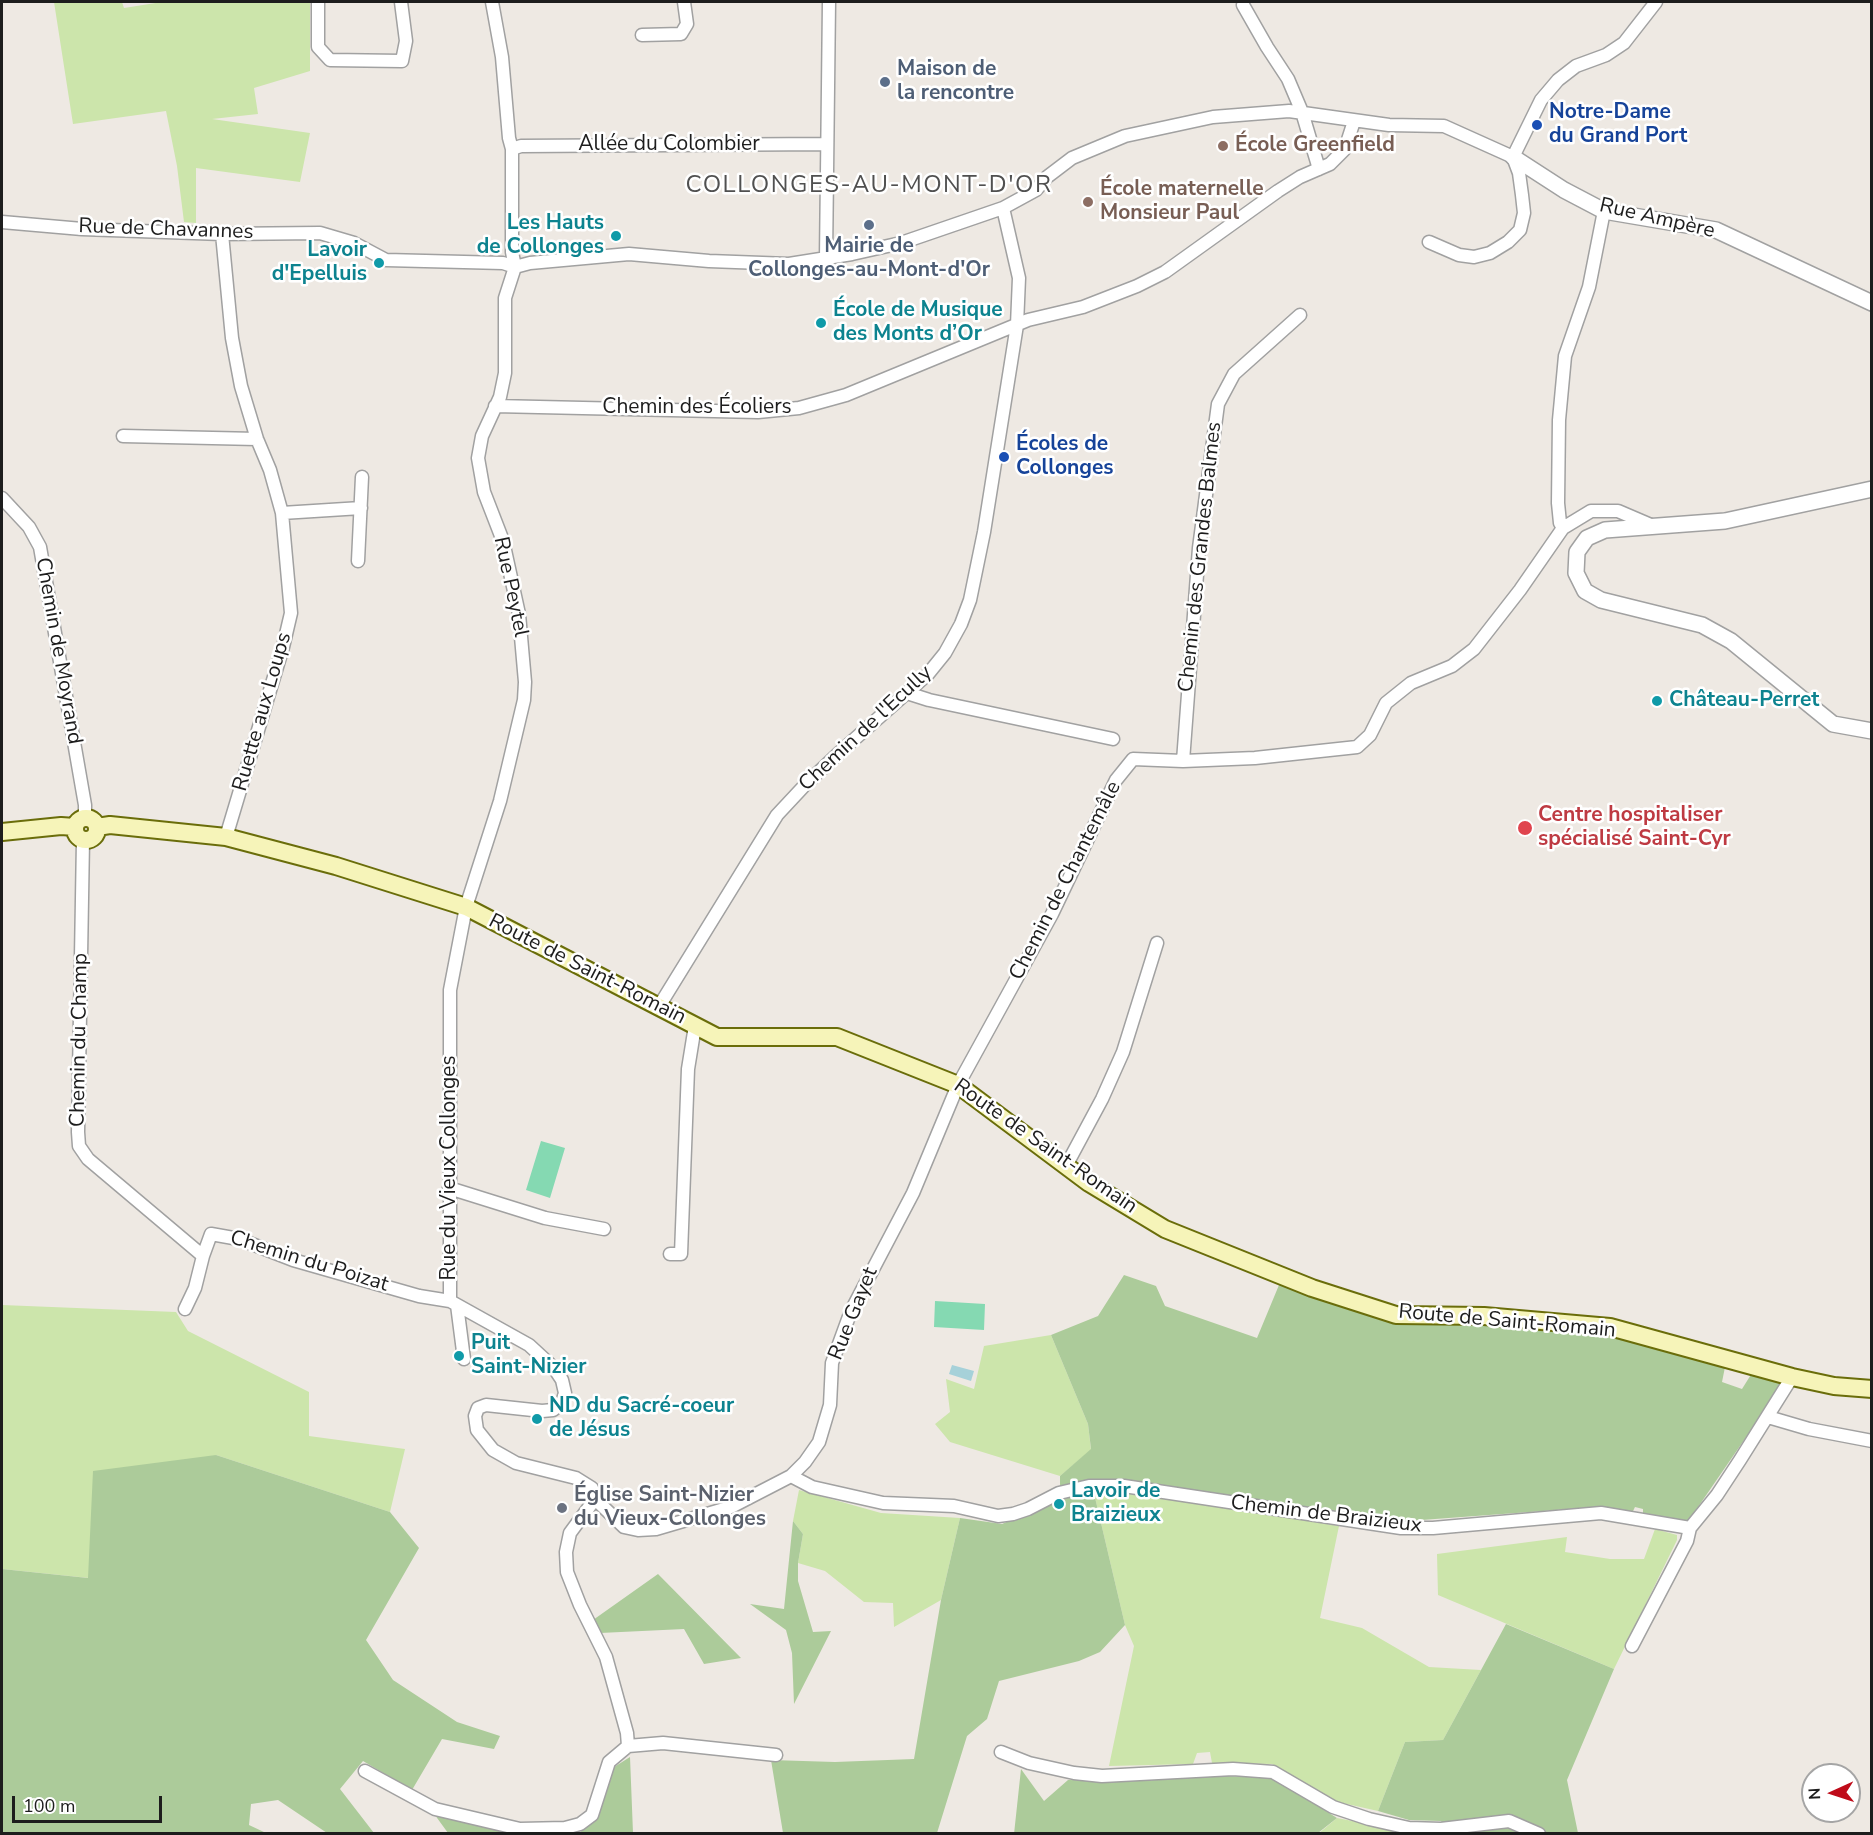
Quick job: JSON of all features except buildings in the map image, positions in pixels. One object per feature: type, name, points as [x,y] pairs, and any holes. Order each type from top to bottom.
[{"type":"main road","name":"Route de Saint-Romain","points":[[2,832],[63,826],[85,828],[110,825],[226,837],[336,866],[466,907],[717,1037],[837,1037],[958,1085],[1089,1183],[1165,1229],[1312,1288],[1396,1315],[1484,1316],[1610,1327],[1792,1377],[1834,1386],[1872,1389]]},
{"type":"street","points":[[318,2],[318,47],[330,60],[402,61],[406,41],[401,2]]},
{"type":"street","points":[[492,2],[502,57],[512,149],[512,252],[515,267]]},
{"type":"street","points":[[642,35],[681,34],[687,24],[684,2]]},
{"type":"street","points":[[826,258],[829,2]]},
{"type":"street","points":[[1429,242],[1459,255],[1474,257],[1490,253],[1508,242],[1520,230],[1524,213],[1520,173],[1513,157],[1541,100],[1558,80],[1576,66],[1606,55],[1624,43],[1656,2]]},
{"type":"street","points":[[1240,3],[1288,78],[1302,112],[1319,169]]},
{"type":"street","name":"Rue de Chavannes","points":[[2,222],[82,229],[222,234],[320,233],[354,243],[387,260],[503,263],[515,267],[530,263],[629,254],[709,261],[789,264],[901,243],[1003,208],[1036,190],[1047,177],[1072,158],[1125,136],[1213,117],[1289,111],[1389,125],[1444,126],[1513,157]]},
{"type":"street","name":"Chemin des Écoliers","points":[[495,406],[758,412],[799,408],[846,395],[1035,318],[1083,307],[1137,286],[1165,272],[1278,191],[1300,177],[1330,164],[1345,149],[1354,121]]},
{"type":"street","name":"Allée du Colombier","points":[[512,149],[521,146],[827,144]]},
{"type":"street","name":"Rue Ampère","points":[[1513,157],[1564,190],[1604,211],[1716,230],[1872,303]]},
{"type":"street","name":"Chemin de l'Ecully","points":[[658,1008],[777,815],[813,777],[928,674],[945,653],[961,624],[970,600],[998,455],[1017,325],[1019,278],[1003,208]]},
{"type":"street","points":[[1563,528],[1560,523],[1558,503],[1559,420],[1565,356],[1589,287],[1604,211]]},
{"type":"street","name":"Ruette aux Loups","points":[[222,234],[232,338],[242,386],[282,513],[291,614],[226,837]]},
{"type":"street","name":"Rue Peytel","points":[[466,907],[500,801],[524,700],[525,682],[519,614],[503,541],[484,492],[478,458],[482,436],[500,397],[505,373],[505,298],[515,267]]},
{"type":"street","name":"Chemin des Grandes Balmes","points":[[1183,761],[1199,548],[1218,404],[1234,374],[1300,315]]},
{"type":"street","points":[[123,436],[257,438]]},
{"type":"street","points":[[358,561],[362,477]]},
{"type":"street","points":[[1872,489],[1744,518],[1605,530],[1587,538],[1577,552],[1576,573],[1585,591],[1601,600],[1702,625],[1731,641],[1833,724],[1872,731]]},
{"type":"street","name":"Chemin de Moyrand","points":[[2,498],[29,527],[40,548],[82,793],[85,828]]},
{"type":"street","points":[[282,513],[361,508]]},
{"type":"street","name":"Chemin de Chantemâle","points":[[958,1085],[1052,914],[1116,780],[1133,759],[1183,761],[1255,758],[1357,747],[1371,735],[1386,703],[1411,683],[1452,666],[1474,649],[1520,590],[1563,528],[1591,511],[1618,511],[1653,526]]},
{"type":"street","points":[[907,693],[929,700],[1113,739]]},
{"type":"street","name":"Chemin du Champ","points":[[85,828],[79,1146],[88,1159],[203,1256]]},
{"type":"street","name":"Rue du Vieux Collonges","points":[[466,907],[450,990],[449,1188],[453,1303],[529,1346],[554,1368],[562,1380],[565,1393],[562,1403],[554,1410],[542,1411],[486,1404],[478,1408],[475,1416],[477,1430],[493,1450],[516,1462],[576,1479],[592,1488],[595,1499]]},
{"type":"street","points":[[1066,1166],[1102,1099],[1123,1052],[1157,943]]},
{"type":"street","points":[[670,1254],[681,1254],[688,1069],[695,1026]]},
{"type":"street","name":"Rue Gayet","points":[[595,1499],[624,1527],[638,1530],[656,1529],[731,1507],[791,1476],[805,1462],[819,1442],[830,1404],[832,1363],[851,1311],[913,1193],[958,1085]]},
{"type":"street","points":[[449,1188],[545,1218],[604,1229]]},
{"type":"street","name":"Chemin du Poizat","points":[[185,1309],[195,1288],[211,1233],[239,1239],[293,1260],[453,1303]]},
{"type":"street","points":[[453,1303],[464,1359]]},
{"type":"street","points":[[1632,1646],[1687,1541],[1690,1528],[1717,1495],[1792,1377]]},
{"type":"street","points":[[1768,1417],[1809,1430],[1872,1441]]},
{"type":"street","name":"Chemin de Braizieux","points":[[791,1476],[812,1487],[883,1503],[954,1506],[998,1516],[1028,1509],[1059,1493],[1079,1488],[1124,1486],[1401,1528],[1433,1528],[1601,1513],[1690,1528]]},
{"type":"street","points":[[595,1499],[570,1533],[566,1552],[567,1572],[580,1605],[606,1657],[627,1733],[628,1746]]},
{"type":"street","points":[[365,1771],[435,1809],[520,1829],[565,1828],[580,1824],[592,1815],[609,1762],[628,1746],[663,1743],[776,1755]]},
{"type":"street","points":[[1001,1752],[1029,1763],[1074,1773],[1101,1776],[1233,1769],[1273,1772],[1333,1807],[1369,1819],[1409,1828],[1441,1829],[1509,1821],[1539,1833]]},
{"type":"green space","points":[[54,2],[122,2],[124,8],[162,2],[310,2],[310,71],[254,88],[258,114],[212,119],[310,133],[300,182],[196,168],[196,223],[184,222],[177,166],[166,111],[73,124]]},
{"type":"green space","points":[[541,1141],[565,1148],[550,1198],[526,1190]]},
{"type":"green space","points":[[1124,1275],[1156,1286],[1165,1306],[1257,1338],[1279,1285],[1393,1323],[1486,1324],[1616,1338],[1725,1367],[1722,1382],[1742,1389],[1752,1373],[1784,1382],[1687,1523],[1643,1515],[1643,1509],[1635,1507],[1632,1513],[1597,1507],[1408,1521],[1376,1519],[1125,1482],[1060,1489],[1060,1476],[1091,1449],[1088,1424],[1051,1335],[1098,1316]]},
{"type":"green space","points":[[935,1301],[985,1304],[984,1330],[934,1327]]},
{"type":"green space","points":[[2,1305],[176,1312],[188,1331],[309,1392],[309,1436],[405,1449],[390,1512],[216,1455],[89,1578],[2,1569]]},
{"type":"green space","points":[[1051,1335],[1088,1424],[1091,1450],[1060,1476],[950,1442],[935,1424],[950,1412],[946,1379],[974,1389],[984,1346]]},
{"type":"green space","points":[[216,1455],[390,1512],[419,1548],[366,1640],[393,1680],[457,1722],[500,1736],[494,1749],[442,1739],[412,1790],[363,1761],[340,1789],[374,1833],[327,1833],[278,1800],[251,1804],[249,1825],[266,1833],[2,1833],[2,1569],[88,1578],[93,1471]]},
{"type":"green space","points":[[1093,1489],[1124,1490],[1339,1526],[1320,1618],[1362,1628],[1429,1667],[1481,1670],[1443,1740],[1405,1742],[1378,1811],[1338,1802],[1272,1764],[1212,1763],[1210,1752],[1197,1753],[1193,1764],[1109,1766],[1134,1646],[1125,1625]]},
{"type":"green space","points":[[1093,1489],[1125,1625],[1100,1652],[1079,1661],[999,1681],[987,1719],[967,1736],[937,1833],[783,1833],[771,1760],[835,1762],[914,1759],[941,1600],[960,1518],[1002,1524],[1059,1498]]},
{"type":"green space","points":[[799,1490],[881,1513],[960,1518],[941,1600],[894,1627],[893,1603],[864,1602],[825,1571],[798,1563],[803,1534],[793,1521]]},
{"type":"green space","points":[[793,1521],[803,1534],[798,1563],[798,1581],[813,1632],[831,1631],[794,1704],[792,1653],[786,1630],[750,1604],[784,1609]]},
{"type":"green space","points":[[1655,1529],[1677,1535],[1677,1540],[1614,1669],[1438,1595],[1437,1554],[1567,1537],[1565,1552],[1610,1559],[1644,1559]]},
{"type":"green space","points":[[658,1574],[741,1658],[704,1664],[684,1629],[600,1633],[593,1620]]},
{"type":"green space","points":[[1506,1624],[1614,1669],[1567,1780],[1578,1833],[1448,1833],[1441,1821],[1409,1820],[1378,1811],[1405,1742],[1443,1740]]},
{"type":"green space","points":[[630,1757],[633,1833],[578,1834],[596,1819],[611,1769]]},
{"type":"green space","points":[[1021,1769],[1044,1801],[1068,1780],[1144,1781],[1203,1775],[1274,1778],[1337,1818],[1318,1833],[1014,1834]]},
{"type":"green space","points":[[432,1811],[511,1833],[448,1833]]},
{"type":"green space","points":[[1337,1818],[1409,1832],[1448,1834],[1318,1834]]},
{"type":"water","points":[[952,1365],[974,1371],[971,1381],[949,1374]]},
{"type":"place","name":"Maison de la rencontre","points":[[885,82]]},
{"type":"place","name":"Notre-Dame du Grand Port","points":[[1537,125]]},
{"type":"place","name":"École Greenfield","points":[[1223,146]]},
{"type":"place","name":"École maternelle Monsieur Paul","points":[[1088,202]]},
{"type":"place","name":"Mairie de Collonges-au-Mont-d'Or","points":[[869,225]]},
{"type":"place","name":"Les Hauts de Collonges","points":[[616,236]]},
{"type":"place","name":"Lavoir d'Epelluis","points":[[379,263]]},
{"type":"place","name":"École de Musique des Monts d’Or","points":[[821,323]]},
{"type":"place","name":"Écoles de Collonges","points":[[1004,457]]},
{"type":"place","name":"Château-Perret","points":[[1657,701]]},
{"type":"place","name":"Centre hospitaliser spécialisé Saint-Cyr","points":[[1525,828]]},
{"type":"place","name":"Puit Saint-Nizier","points":[[459,1356]]},
{"type":"place","name":"ND du Sacré-coeur de Jésus","points":[[537,1419]]},
{"type":"place","name":"Lavoir de Braizieux","points":[[1059,1504]]},
{"type":"place","name":"Église Saint-Nizier du Vieux-Collonges","points":[[562,1508]]},
{"type":"district","name":"COLLONGES-AU-MONT-D'OR","points":[[869,186]]}]
